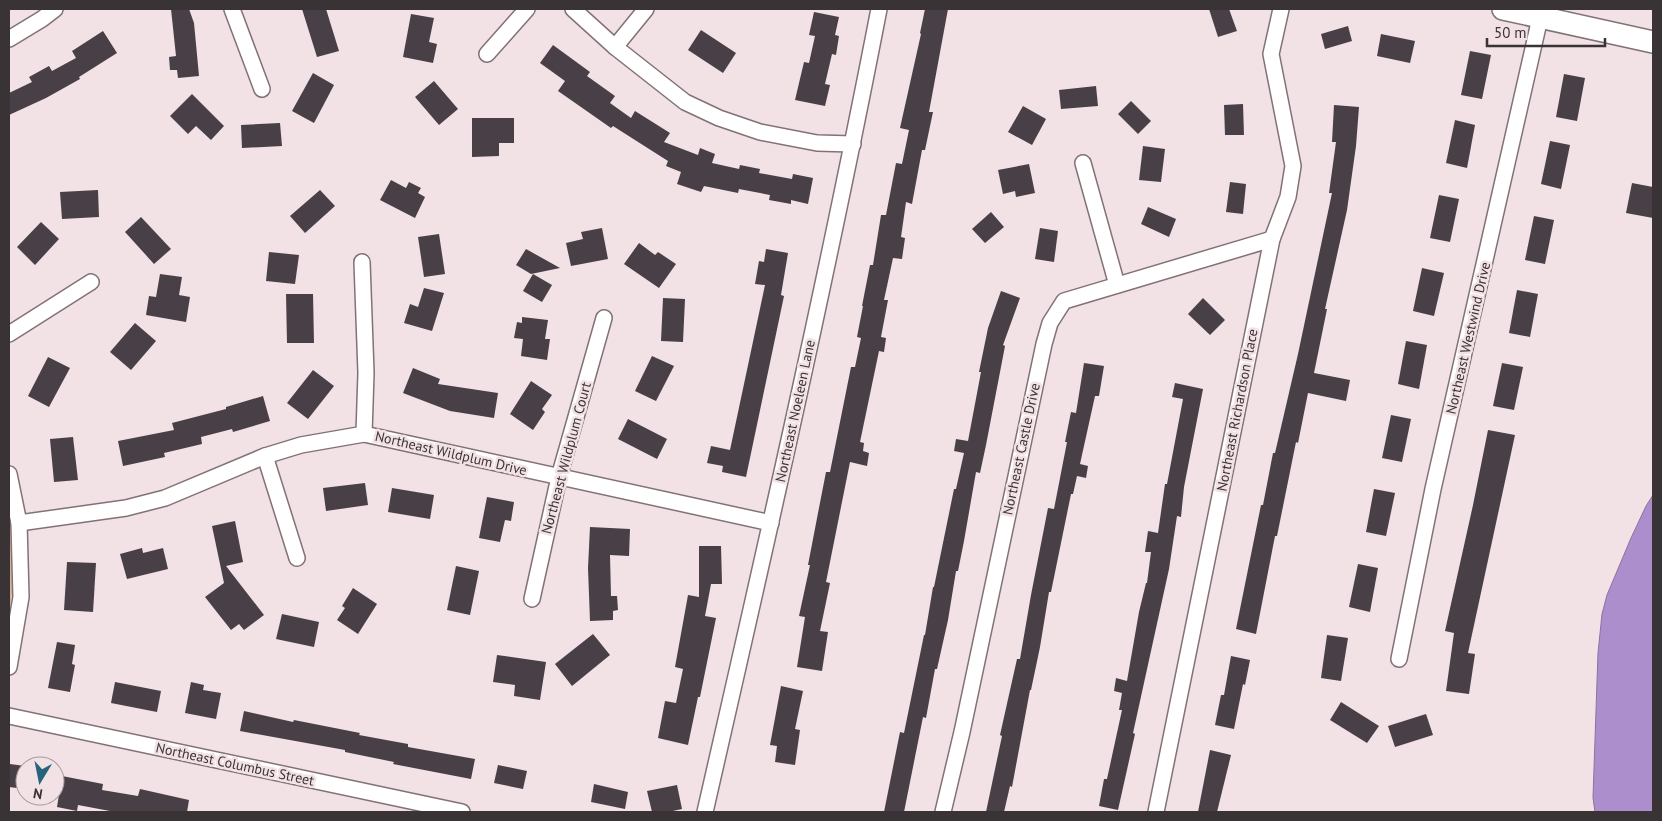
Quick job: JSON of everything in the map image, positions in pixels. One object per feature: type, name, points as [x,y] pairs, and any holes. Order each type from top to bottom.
[{"type":"street","points":[[9,39],[55,9]]},
{"type":"street","points":[[232,9],[262,89]]},
{"type":"street","points":[[487,54],[527,9]]},
{"type":"street","points":[[573,9],[615,47],[685,102],[719,118],[770,134],[817,143],[853,144]]},
{"type":"street","points":[[615,47],[646,9]]},
{"type":"street","name":"Northeast Noeleen Lane","points":[[705,812],[771,523],[853,144],[880,9]]},
{"type":"street","name":"Northeast Richardson Place","points":[[1156,812],[1272,239],[1288,197],[1293,166],[1271,54],[1281,9]]},
{"type":"street","points":[[1503,9],[1542,13],[1653,42]]},
{"type":"street","name":"Northeast Westwind Drive","points":[[1399,659],[1433,488],[1542,13]]},
{"type":"street","points":[[1083,163],[1116,285]]},
{"type":"street","name":"Northeast Castle Drive","points":[[943,812],[1050,323],[1064,301],[1272,239]]},
{"type":"street","points":[[362,262],[366,373],[364,434]]},
{"type":"street","points":[[9,334],[91,282]]},
{"type":"street","name":"Northeast Wildplum Court","points":[[532,599],[559,477],[604,318]]},
{"type":"street","name":"Northeast Wildplum Drive","points":[[19,523],[126,508],[165,498],[265,456],[301,445],[364,434],[771,523]]},
{"type":"street","points":[[265,456],[297,558]]},
{"type":"street","points":[[9,474],[19,523],[21,597],[9,667]]},
{"type":"street","name":"Northeast Columbus Street","points":[[9,716],[462,812]]},
{"type":"shaded area","points":[[1653,495],[1653,812],[1595,812],[1593,798],[1598,653],[1602,614],[1607,595],[1631,538]]},
{"type":"shaded area","points":[[9,501],[15,569],[9,617]]},
{"type":"building","points":[[171,9],[189,9],[194,23],[199,76],[178,78],[177,70],[170,70],[169,57],[176,56]]},
{"type":"building","points":[[302,9],[326,9],[339,51],[317,57]]},
{"type":"building","points":[[925,9],[948,9],[929,112],[933,112],[925,150],[922,150],[912,204],[906,202],[901,237],[905,238],[902,259],[893,258],[884,300],[888,300],[881,337],[886,338],[884,352],[879,351],[860,442],[864,443],[863,451],[869,453],[867,466],[850,462],[826,582],[830,583],[820,631],[828,632],[822,671],[797,667],[805,617],[799,616],[810,565],[808,565],[818,513],[826,472],[830,472],[851,367],[855,367],[861,338],[857,337],[862,306],[870,265],[873,265],[881,215],[886,215],[896,163],[902,164],[909,130],[900,128]]},
{"type":"building","points":[[1209,9],[1229,9],[1237,31],[1218,37]]},
{"type":"building","points":[[814,12],[839,17],[835,35],[839,36],[836,55],[832,54],[825,84],[830,85],[825,106],[795,100],[804,62],[809,63],[815,36],[809,35]]},
{"type":"building","points":[[411,14],[434,18],[429,42],[437,44],[433,63],[403,57]]},
{"type":"building","points":[[1348,26],[1352,41],[1325,49],[1321,34]]},
{"type":"building","points":[[701,30],[736,53],[723,73],[688,50]]},
{"type":"building","points":[[103,31],[117,53],[79,77],[80,79],[46,98],[9,115],[9,93],[32,82],[29,77],[49,66],[52,71],[76,58],[72,51]]},
{"type":"building","points":[[1381,34],[1415,41],[1410,63],[1377,56]]},
{"type":"building","points":[[553,45],[590,72],[587,76],[615,96],[610,103],[631,118],[635,111],[670,133],[664,142],[698,155],[700,148],[715,154],[712,163],[739,169],[740,165],[760,169],[759,173],[792,179],[793,174],[813,178],[808,204],[791,200],[791,204],[769,200],[770,195],[739,189],[738,193],[704,186],[701,192],[677,184],[681,172],[666,166],[668,161],[613,126],[611,128],[558,91],[565,81],[540,63]]},
{"type":"building","points":[[1470,51],[1491,55],[1482,99],[1461,95]]},
{"type":"building","points":[[313,73],[334,85],[314,123],[292,111]]},
{"type":"building","points":[[1564,74],[1585,78],[1577,121],[1556,117]]},
{"type":"building","points":[[434,81],[458,109],[439,125],[415,97]]},
{"type":"building","points":[[1096,86],[1098,106],[1061,109],[1059,90]]},
{"type":"building","points":[[192,94],[224,126],[211,140],[196,126],[188,134],[170,116]]},
{"type":"building","points":[[1131,101],[1151,121],[1138,134],[1118,114]]},
{"type":"building","points":[[1243,104],[1244,135],[1225,135],[1224,105]]},
{"type":"building","points":[[1334,105],[1359,107],[1356,146],[1347,210],[1325,309],[1327,309],[1314,373],[1350,380],[1346,401],[1308,393],[1277,536],[1275,536],[1256,634],[1236,629],[1261,505],[1263,505],[1273,453],[1275,453],[1298,354],[1332,193],[1329,193],[1336,142],[1332,142]]},
{"type":"building","points":[[1023,106],[1046,119],[1032,145],[1008,132]]},
{"type":"building","points":[[472,118],[514,118],[514,143],[499,143],[499,156],[472,157]]},
{"type":"building","points":[[1455,120],[1475,125],[1467,168],[1446,163]]},
{"type":"building","points":[[280,123],[282,146],[242,148],[241,125]]},
{"type":"building","points":[[1550,141],[1570,145],[1561,189],[1541,184]]},
{"type":"building","points":[[1143,146],[1165,149],[1161,182],[1139,180]]},
{"type":"building","points":[[1029,164],[1035,193],[1016,197],[1015,191],[1003,194],[998,170]]},
{"type":"building","points":[[391,180],[406,188],[409,182],[421,188],[418,193],[425,197],[415,218],[380,200]]},
{"type":"building","points":[[1230,182],[1246,184],[1243,214],[1226,212]]},
{"type":"building","points":[[1632,183],[1653,187],[1653,218],[1626,213]]},
{"type":"building","points":[[98,190],[99,217],[62,219],[60,192]]},
{"type":"building","points":[[320,190],[335,206],[305,233],[290,216]]},
{"type":"building","points":[[1439,195],[1459,199],[1450,242],[1430,238]]},
{"type":"building","points":[[1148,207],[1176,219],[1169,237],[1141,224]]},
{"type":"building","points":[[991,212],[1004,227],[985,243],[972,229]]},
{"type":"building","points":[[1534,216],[1554,220],[1545,264],[1525,260]]},
{"type":"building","points":[[141,217],[171,249],[154,264],[125,232]]},
{"type":"building","points":[[41,222],[59,239],[35,265],[17,247]]},
{"type":"building","points":[[602,228],[608,259],[571,266],[566,243],[583,239],[581,232]]},
{"type":"building","points":[[1040,228],[1058,231],[1054,262],[1035,259]]},
{"type":"building","points":[[439,234],[445,274],[424,277],[418,237]]},
{"type":"building","points":[[639,243],[655,255],[658,252],[676,264],[659,288],[624,264]]},
{"type":"building","points":[[526,249],[560,268],[531,274],[516,265]]},
{"type":"building","points":[[766,249],[788,253],[781,295],[784,296],[746,477],[722,472],[723,466],[707,463],[711,446],[730,450],[765,285],[755,284],[759,261],[764,262]]},
{"type":"building","points":[[269,252],[299,255],[295,284],[266,281]]},
{"type":"building","points":[[1422,268],[1444,273],[1434,316],[1413,311]]},
{"type":"building","points":[[160,274],[182,277],[179,295],[190,297],[186,322],[146,315],[149,296],[156,297]]},
{"type":"building","points":[[533,274],[552,285],[542,302],[523,291]]},
{"type":"building","points":[[424,288],[444,293],[432,331],[404,323],[410,304],[418,307]]},
{"type":"building","points":[[1517,290],[1538,294],[1530,337],[1509,333]]},
{"type":"building","points":[[1001,291],[1020,298],[1003,345],[1005,346],[986,445],[980,473],[976,472],[958,571],[956,571],[948,620],[937,669],[935,669],[926,718],[923,717],[904,812],[884,812],[900,732],[904,733],[954,489],[956,489],[964,453],[954,451],[956,439],[968,441],[988,328]]},
{"type":"building","points":[[286,294],[313,294],[314,343],[287,343]]},
{"type":"building","points":[[663,298],[685,299],[683,342],[661,341]]},
{"type":"building","points":[[1203,298],[1225,320],[1210,335],[1188,314]]},
{"type":"building","points":[[522,317],[548,320],[545,339],[550,339],[547,360],[521,356],[523,339],[514,338],[517,322],[522,323]]},
{"type":"building","points":[[135,323],[156,341],[131,370],[110,352]]},
{"type":"building","points":[[1406,341],[1427,345],[1419,389],[1398,384]]},
{"type":"building","points":[[652,356],[674,366],[656,401],[635,391]]},
{"type":"building","points":[[48,357],[70,368],[49,407],[28,396]]},
{"type":"building","points":[[1084,363],[1104,366],[1099,396],[1095,396],[1080,464],[1088,466],[1086,478],[1077,476],[1073,494],[1071,494],[1051,592],[1049,592],[1012,787],[1010,786],[1004,812],[986,812],[1002,736],[1000,735],[1017,659],[1020,659],[1048,508],[1054,509],[1071,412],[1076,413]]},
{"type":"building","points":[[1502,363],[1523,367],[1514,410],[1493,406]]},
{"type":"building","points":[[413,368],[440,379],[438,384],[498,393],[494,418],[450,411],[403,393]]},
{"type":"building","points":[[313,370],[334,386],[308,419],[287,403]]},
{"type":"building","points":[[531,381],[552,395],[542,409],[545,412],[533,430],[510,414]]},
{"type":"building","points":[[1175,383],[1203,389],[1184,487],[1181,517],[1177,516],[1169,569],[1118,810],[1099,806],[1122,710],[1119,710],[1122,693],[1114,691],[1116,678],[1127,681],[1139,612],[1147,583],[1151,552],[1145,552],[1148,531],[1158,533],[1165,484],[1167,484],[1183,399],[1172,397]]},
{"type":"building","points":[[263,396],[270,421],[233,432],[232,429],[201,437],[202,444],[164,453],[165,457],[123,466],[118,441],[174,430],[172,423],[226,409],[226,407]]},
{"type":"building","points":[[1391,415],[1411,419],[1402,462],[1382,458]]},
{"type":"building","points":[[628,419],[667,439],[657,459],[618,439]]},
{"type":"building","points":[[1488,430],[1515,435],[1468,653],[1475,654],[1469,694],[1446,691],[1454,633],[1445,631]]},
{"type":"building","points":[[73,437],[78,480],[54,482],[50,439]]},
{"type":"building","points":[[365,483],[368,505],[326,511],[323,488]]},
{"type":"building","points":[[392,488],[434,495],[430,519],[388,512]]},
{"type":"building","points":[[1374,489],[1395,493],[1386,536],[1366,532]]},
{"type":"building","points":[[487,497],[514,502],[511,521],[505,520],[500,542],[479,538]]},
{"type":"building","points":[[235,521],[243,562],[226,566],[264,615],[244,630],[239,624],[231,630],[205,597],[224,583],[212,526]]},
{"type":"building","points":[[590,527],[630,529],[629,556],[610,555],[611,596],[617,596],[618,610],[613,611],[613,620],[590,621],[588,568]]},
{"type":"building","points":[[699,546],[721,546],[722,584],[711,584],[705,616],[716,618],[688,745],[658,738],[665,701],[676,703],[683,669],[675,667],[688,595],[699,597]]},
{"type":"building","points":[[142,548],[143,553],[163,548],[168,569],[127,579],[120,554]]},
{"type":"building","points":[[67,562],[96,563],[93,612],[64,610]]},
{"type":"building","points":[[1358,564],[1378,568],[1370,612],[1349,607]]},
{"type":"building","points":[[456,566],[479,571],[470,615],[447,610]]},
{"type":"building","points":[[353,588],[377,604],[358,634],[337,620],[345,608],[342,606]]},
{"type":"building","points":[[282,614],[319,622],[314,647],[276,639]]},
{"type":"building","points":[[593,634],[610,655],[572,686],[555,664]]},
{"type":"building","points":[[1327,635],[1348,638],[1341,681],[1321,678]]},
{"type":"building","points":[[57,642],[75,645],[72,664],[75,665],[70,692],[48,688]]},
{"type":"building","points":[[497,655],[546,662],[540,700],[514,696],[515,685],[493,682]]},
{"type":"building","points":[[1231,656],[1250,660],[1234,729],[1215,725],[1221,695],[1224,695]]},
{"type":"building","points":[[115,682],[161,691],[157,712],[111,703]]},
{"type":"building","points":[[191,682],[204,685],[203,690],[221,693],[216,719],[185,713]]},
{"type":"building","points":[[781,686],[803,691],[795,729],[800,730],[795,765],[775,762],[777,746],[770,745]]},
{"type":"building","points":[[1341,702],[1379,726],[1367,743],[1330,720]]},
{"type":"building","points":[[244,711],[293,722],[294,720],[360,733],[359,735],[408,744],[408,747],[475,759],[471,779],[393,764],[394,762],[345,752],[345,750],[240,731]]},
{"type":"building","points":[[1426,714],[1433,735],[1395,747],[1388,726]]},
{"type":"building","points":[[1210,750],[1231,755],[1217,812],[1198,812]]},
{"type":"building","points":[[10,764],[15,765],[15,788],[9,787]]},
{"type":"building","points":[[498,765],[527,771],[523,789],[494,783]]},
{"type":"building","points":[[65,777],[103,784],[102,790],[138,796],[140,789],[189,800],[187,812],[110,812],[78,805],[77,811],[57,807],[65,806]]},
{"type":"building","points":[[594,784],[628,792],[625,809],[591,802]]},
{"type":"building","points":[[677,785],[682,809],[668,812],[652,812],[647,791]]}]
